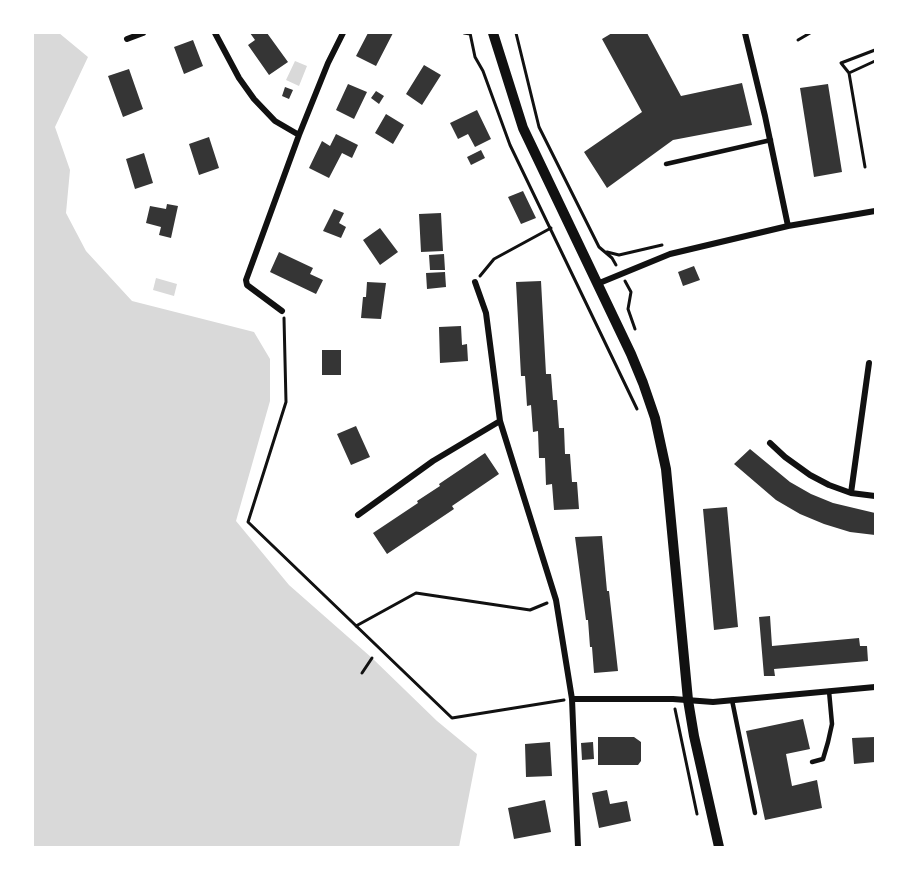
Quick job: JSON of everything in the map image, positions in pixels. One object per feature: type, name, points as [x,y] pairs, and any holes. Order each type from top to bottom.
[{"type":"street","points":[[127,39],[143,33]]},
{"type":"street","points":[[215,33],[239,78],[254,99],[275,122],[299,135]]},
{"type":"street","points":[[282,311],[248,285],[246,280],[299,135],[328,63],[343,33]]},
{"type":"street","points":[[493,33],[523,128],[643,383],[660,438],[669,500],[688,700],[719,847]]},
{"type":"street","points":[[745,33],[771,140],[788,226]]},
{"type":"street","points":[[597,284],[670,254],[788,226],[875,211]]},
{"type":"street","points":[[475,282],[486,313],[500,420],[556,600],[572,699],[578,847]]},
{"type":"street","points":[[851,493],[869,363]]},
{"type":"street","points":[[358,515],[433,461],[500,420]]},
{"type":"street","points":[[770,443],[810,475],[851,493],[875,496]]},
{"type":"street","points":[[572,699],[673,699],[713,702],[875,687]]},
{"type":"lane","points":[[666,164],[771,140]]},
{"type":"lane","points":[[812,762],[823,759],[828,742],[832,724],[829,691]]},
{"type":"lane","points":[[732,700],[755,813]]},
{"type":"path","points":[[464,33],[470,34],[476,57],[510,145],[641,417]]},
{"type":"path","points":[[516,33],[539,128],[599,247],[612,258],[631,292],[628,309],[635,329]]},
{"type":"path","points":[[798,40],[810,33]]},
{"type":"path","points":[[865,167],[849,73],[841,63],[875,50]]},
{"type":"path","points":[[849,73],[875,61]]},
{"type":"path","points":[[475,282],[494,258],[551,228]]},
{"type":"path","points":[[282,311],[286,324],[286,402],[248,522],[452,718],[572,699]]},
{"type":"path","points":[[356,626],[416,592],[530,610],[556,600]]},
{"type":"path","points":[[362,673],[372,658]]},
{"type":"path","points":[[673,699],[698,819]]},
{"type":"shaded area","points":[[33,33],[59,33],[88,57],[55,127],[70,170],[66,213],[86,251],[132,301],[254,332],[270,359],[270,401],[236,521],[289,585],[372,658],[437,721],[477,754],[459,847],[33,847]]},
{"type":"shaded area","points":[[295,61],[307,66],[299,86],[286,80]]},
{"type":"shaded area","points":[[156,278],[177,284],[174,296],[153,290]]},
{"type":"building","points":[[250,33],[267,33],[288,62],[269,75],[248,45],[255,40]]},
{"type":"building","points":[[368,33],[393,33],[376,66],[356,56]]},
{"type":"building","points":[[612,33],[647,33],[681,96],[742,83],[752,125],[673,140],[607,188],[584,152],[642,112],[602,39]]},
{"type":"building","points":[[193,40],[203,66],[184,74],[174,47]]},
{"type":"building","points":[[424,65],[441,75],[422,105],[406,94]]},
{"type":"building","points":[[129,69],[143,109],[123,117],[108,76]]},
{"type":"building","points":[[348,84],[367,92],[354,119],[336,110]]},
{"type":"building","points":[[828,84],[842,172],[814,177],[800,88]]},
{"type":"building","points":[[285,87],[293,90],[289,99],[282,96]]},
{"type":"building","points":[[376,91],[384,96],[379,104],[371,98]]},
{"type":"building","points":[[477,110],[491,139],[475,147],[468,134],[458,139],[450,123]]},
{"type":"building","points":[[386,114],[404,125],[393,144],[375,133]]},
{"type":"building","points":[[336,134],[358,145],[352,158],[342,153],[329,178],[309,168],[322,141],[330,146]]},
{"type":"building","points":[[209,137],[219,168],[199,175],[189,144]]},
{"type":"building","points":[[481,150],[485,158],[471,165],[467,157]]},
{"type":"building","points":[[144,153],[153,183],[135,189],[126,159]]},
{"type":"building","points":[[523,191],[536,218],[521,224],[508,197]]},
{"type":"building","points":[[167,204],[178,206],[171,238],[159,235],[161,227],[146,223],[150,206],[166,209]]},
{"type":"building","points":[[334,209],[344,213],[339,223],[346,227],[341,238],[323,231]]},
{"type":"building","points":[[441,213],[443,251],[421,252],[419,214]]},
{"type":"building","points":[[380,228],[398,252],[380,265],[363,240]]},
{"type":"building","points":[[279,252],[313,268],[310,274],[323,280],[316,294],[270,272]]},
{"type":"building","points":[[444,254],[445,270],[430,270],[429,255]]},
{"type":"building","points":[[694,266],[700,280],[683,286],[678,272]]},
{"type":"building","points":[[445,272],[446,287],[427,289],[426,273]]},
{"type":"building","points":[[541,281],[546,374],[551,374],[553,400],[557,400],[559,428],[564,428],[565,454],[570,454],[572,482],[577,482],[579,509],[554,510],[552,484],[546,485],[545,458],[539,458],[538,431],[533,432],[531,405],[527,406],[525,376],[521,376],[516,282]]},
{"type":"building","points":[[367,282],[386,283],[381,319],[361,318]]},
{"type":"building","points":[[461,326],[462,345],[467,344],[468,361],[440,363],[439,327]]},
{"type":"building","points":[[322,350],[341,350],[341,375],[322,375]]},
{"type":"building","points":[[356,426],[370,457],[351,465],[337,434]]},
{"type":"building","points":[[750,449],[790,482],[811,494],[833,503],[875,513],[875,535],[850,532],[824,524],[776,500],[734,464]]},
{"type":"building","points":[[485,453],[499,474],[452,506],[454,509],[387,554],[373,533]]},
{"type":"building","points":[[727,507],[738,627],[714,630],[703,509]]},
{"type":"building","points":[[602,536],[618,671],[594,673],[575,537]]},
{"type":"building","points":[[770,616],[772,646],[859,638],[860,646],[867,646],[868,661],[774,669],[775,676],[764,676],[759,617]]},
{"type":"building","points":[[803,719],[810,749],[786,754],[792,786],[817,780],[822,808],[765,820],[746,731]]},
{"type":"building","points":[[598,737],[634,737],[641,742],[641,761],[638,765],[598,765]]},
{"type":"building","points":[[875,737],[875,762],[854,764],[852,738]]},
{"type":"building","points":[[550,742],[552,776],[526,777],[525,744]]},
{"type":"building","points":[[593,742],[594,759],[582,760],[581,743]]},
{"type":"building","points":[[607,790],[610,804],[627,801],[631,821],[599,828],[592,793]]},
{"type":"building","points":[[545,800],[551,832],[514,839],[508,808]]}]
